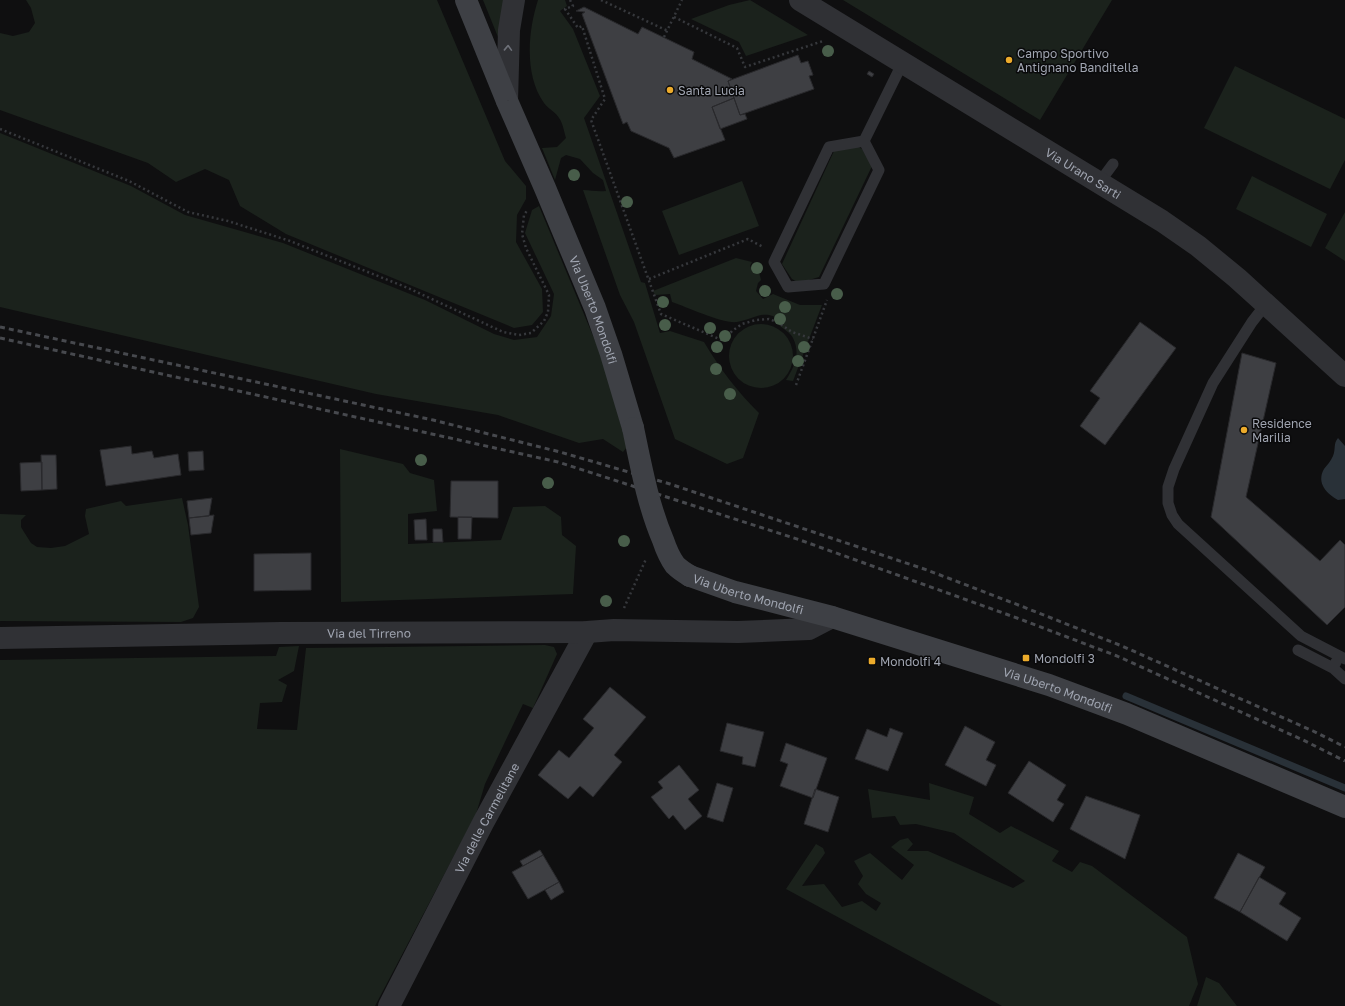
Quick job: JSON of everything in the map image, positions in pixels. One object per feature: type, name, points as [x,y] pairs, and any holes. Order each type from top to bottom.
[{"type":"main road","name":"Via Uberto Mondolfi","points":[[466,0],[507,101],[595,308],[611,354],[633,428],[648,495],[658,530],[666,550],[675,565],[682,572],[736,592],[832,618],[1021,675],[1078,695],[1345,807]]},
{"type":"street","points":[[507,101],[509,30],[514,0]]},
{"type":"street","name":"Via Urano Sarti","points":[[800,0],[902,64],[1099,183],[1198,246],[1266,304],[1345,376]]},
{"type":"street","name":"Via del Tirreno","points":[[736,592],[768,602],[771,613],[762,620],[738,632]]},
{"type":"street","name":"Via del Tirreno","points":[[0,638],[288,633],[587,632],[614,630],[738,632],[809,629],[832,618]]},
{"type":"street","name":"Via delle Carmelitane","points":[[389,1006],[483,823],[587,632]]},
{"type":"lane","points":[[864,141],[902,64]]},
{"type":"lane","points":[[864,141],[879,170],[824,284],[788,287],[774,262],[829,147],[864,141]]},
{"type":"lane","points":[[1099,183],[1113,164]]},
{"type":"lane","points":[[1266,304],[1252,322],[1213,383],[1174,469],[1168,487],[1168,503],[1172,516],[1178,524],[1301,636],[1342,657],[1333,668]]},
{"type":"lane","points":[[1298,650],[1333,668],[1345,679]]},
{"type":"path","points":[[570,0],[573,6],[565,9],[578,28],[582,26],[605,98],[590,120],[662,314],[724,341],[732,331],[742,324],[756,320],[769,319],[779,323],[792,332],[813,339]]},
{"type":"path","points":[[601,0],[668,31]]},
{"type":"path","points":[[664,37],[682,0]]},
{"type":"path","points":[[674,17],[737,48],[746,67],[825,41]]},
{"type":"path","points":[[0,129],[129,181],[188,212],[228,221],[290,241],[408,288],[503,332],[519,335],[531,333],[544,322],[548,312],[549,295],[526,248],[522,234],[524,215],[545,188]]},
{"type":"path","points":[[649,279],[748,239],[777,254]]},
{"type":"path","points":[[796,385],[829,293],[824,284]]},
{"type":"path","points":[[614,630],[658,530]]},
{"type":"shaded area","points":[[26,0],[437,0],[505,161],[526,186],[526,199],[517,215],[516,242],[542,289],[543,312],[532,325],[514,328],[286,234],[240,206],[229,180],[205,169],[176,182],[148,163],[0,110],[0,33],[13,36],[29,32],[35,23],[31,8]]},
{"type":"shaded area","points":[[483,0],[506,0],[500,42]]},
{"type":"shaded area","points":[[538,0],[565,0],[567,6],[560,11],[573,29],[600,96],[584,118],[641,282],[645,283],[660,333],[670,331],[704,342],[729,379],[759,413],[743,458],[727,464],[675,439],[634,322],[620,295],[583,190],[606,191],[603,180],[593,173],[580,159],[566,155],[561,158],[555,180],[542,148],[557,147],[566,138],[560,120],[544,103],[533,79],[530,39]]},
{"type":"shaded area","points":[[750,0],[808,35],[746,56],[739,42],[691,19],[729,5]]},
{"type":"shaded area","name":"Campo Sportivo Antignano Banditella","points":[[843,0],[1112,0],[1040,120]]},
{"type":"shaded area","points":[[1235,66],[1345,119],[1345,160],[1330,189],[1204,128]]},
{"type":"shaded area","points":[[0,133],[131,186],[185,215],[283,243],[425,300],[494,334],[514,340],[537,337],[551,316],[554,294],[525,233],[532,210],[539,206],[603,360],[627,447],[623,452],[603,439],[579,443],[498,415],[376,394],[0,307]]},
{"type":"shaded area","points":[[857,146],[862,149],[872,166],[819,277],[799,283],[792,279],[782,264],[834,151]]},
{"type":"shaded area","points":[[1252,176],[1327,214],[1311,247],[1236,209]]},
{"type":"shaded area","points":[[742,181],[759,226],[679,255],[662,211]]},
{"type":"shaded area","points":[[1345,212],[1345,261],[1325,248]]},
{"type":"shaded area","points":[[736,258],[752,262],[750,266],[753,270],[759,272],[761,280],[758,283],[756,291],[763,299],[773,294],[800,305],[822,305],[793,381],[786,380],[796,360],[796,349],[792,336],[779,325],[782,321],[770,315],[764,315],[744,321],[731,322],[705,315],[672,302],[670,294],[655,295],[653,291]]},
{"type":"shaded area","points":[[761,324],[773,327],[784,333],[790,344],[793,356],[790,368],[784,379],[773,385],[761,388],[749,385],[738,379],[732,368],[729,356],[732,344],[738,333],[749,327]]},
{"type":"shaded area","points":[[1338,438],[1345,446],[1345,499],[1338,500],[1330,495],[1324,488],[1321,479],[1324,469],[1333,456]]},
{"type":"shaded area","points":[[340,449],[403,464],[410,473],[434,480],[437,511],[408,514],[408,544],[501,540],[513,507],[545,506],[561,517],[562,535],[576,546],[573,594],[341,602]]},
{"type":"shaded area","points":[[182,498],[188,525],[199,607],[193,618],[181,622],[0,621],[0,514],[26,515],[21,520],[21,527],[31,543],[37,547],[51,548],[65,546],[89,534],[85,516],[86,509],[121,501],[126,506]]},
{"type":"shaded area","points":[[545,645],[554,647],[557,654],[533,708],[523,704],[485,784],[476,814],[375,1006],[0,1006],[0,660],[276,656],[279,647],[299,646],[294,671],[278,680],[287,685],[282,702],[260,703],[257,729],[297,730],[306,648]]},
{"type":"shaded area","points":[[929,783],[974,797],[969,814],[1000,833],[1011,826],[1059,851],[1052,861],[1072,872],[1080,862],[1092,866],[1187,937],[1198,984],[1189,1006],[1002,1006],[786,889],[816,844],[823,848],[825,853],[802,886],[824,884],[842,907],[862,901],[876,911],[881,903],[866,894],[858,884],[863,876],[854,861],[870,853],[902,880],[914,865],[891,847],[900,840],[908,838],[913,844],[907,851],[928,851],[1013,888],[1025,881],[954,833],[916,824],[900,825],[895,816],[872,818],[868,789],[930,800]]},
{"type":"shaded area","points":[[1206,977],[1219,983],[1237,1006],[1197,1006]]},
{"type":"building","name":"Santa Lucia","points":[[584,7],[638,34],[642,27],[694,52],[692,59],[732,79],[728,81],[734,98],[712,107],[725,140],[674,158],[669,148],[631,131],[627,122],[623,124],[582,14],[585,12],[576,11]]},
{"type":"building","points":[[798,55],[801,63],[808,61],[813,75],[809,76],[814,89],[740,115],[728,81]]},
{"type":"building","points":[[869,71],[874,74],[872,77],[867,74]]},
{"type":"building","points":[[734,98],[740,115],[745,114],[747,119],[720,129],[712,107]]},
{"type":"building","points":[[1140,322],[1176,348],[1105,445],[1080,426],[1100,398],[1090,391]]},
{"type":"building","name":"Residence Marilia","points":[[1242,353],[1276,363],[1246,497],[1320,561],[1340,540],[1345,545],[1345,607],[1327,625],[1211,517]]},
{"type":"building","points":[[131,446],[132,454],[152,451],[154,458],[178,454],[181,475],[106,486],[100,450]]},
{"type":"building","points":[[203,451],[204,470],[189,471],[188,452]]},
{"type":"building","points":[[41,455],[56,455],[57,489],[42,490]]},
{"type":"building","points":[[42,462],[42,490],[21,491],[20,463]]},
{"type":"building","points":[[451,481],[498,481],[498,518],[450,517]]},
{"type":"building","points":[[212,498],[209,516],[189,518],[187,501]]},
{"type":"building","points":[[214,515],[211,533],[191,535],[189,518]]},
{"type":"building","points":[[458,517],[472,517],[471,539],[458,539]]},
{"type":"building","points":[[426,519],[427,540],[415,540],[414,520]]},
{"type":"building","points":[[433,529],[442,529],[443,542],[433,542]]},
{"type":"building","points":[[311,553],[311,590],[254,591],[254,554]]},
{"type":"building","points":[[610,687],[646,717],[614,755],[622,762],[593,797],[580,786],[568,799],[538,775],[559,750],[569,758],[594,728],[583,719]]},
{"type":"building","points":[[727,723],[764,732],[755,767],[742,764],[743,757],[720,751]]},
{"type":"building","points":[[965,726],[995,742],[986,760],[996,765],[986,786],[945,765]]},
{"type":"building","points":[[890,728],[903,733],[888,771],[855,759],[867,729],[887,737]]},
{"type":"building","points":[[786,743],[827,758],[813,798],[780,786],[788,764],[780,761]]},
{"type":"building","points":[[1029,761],[1066,785],[1057,800],[1064,804],[1053,822],[1008,793]]},
{"type":"building","points":[[679,765],[699,790],[688,799],[702,816],[685,830],[673,815],[669,819],[651,797],[663,788],[658,782]]},
{"type":"building","points":[[717,783],[733,788],[723,822],[707,817]]},
{"type":"building","points":[[815,789],[839,797],[828,832],[804,824]]},
{"type":"building","points":[[1086,796],[1140,815],[1125,859],[1070,829]]},
{"type":"building","points":[[540,850],[543,855],[523,866],[520,861]]},
{"type":"building","points":[[1238,853],[1265,867],[1240,912],[1214,898]]},
{"type":"building","points":[[543,855],[559,882],[528,899],[512,872]]},
{"type":"building","points":[[1259,877],[1286,893],[1279,904],[1301,918],[1287,941],[1240,912]]},
{"type":"building","points":[[559,882],[564,892],[551,900],[545,890]]},
{"type":"waterway","points":[[1126,696],[1345,788]]},
{"type":"railway","points":[[0,327],[433,420],[560,452],[670,484],[927,570],[1021,606],[1122,646],[1313,731],[1345,747]]},
{"type":"railway","points":[[0,338],[558,462],[800,540],[1017,618],[1117,656],[1303,740],[1345,761]]},
{"type":"place","name":"Campo Sportivo Antignano Banditella","points":[[1009,60]]},
{"type":"place","name":"Santa Lucia","points":[[670,90]]},
{"type":"place","name":"Residence Marilia","points":[[1244,430]]},
{"type":"place","name":"Mondolfi 3","points":[[1026,658]]},
{"type":"place","name":"Mondolfi 4","points":[[872,661]]}]
